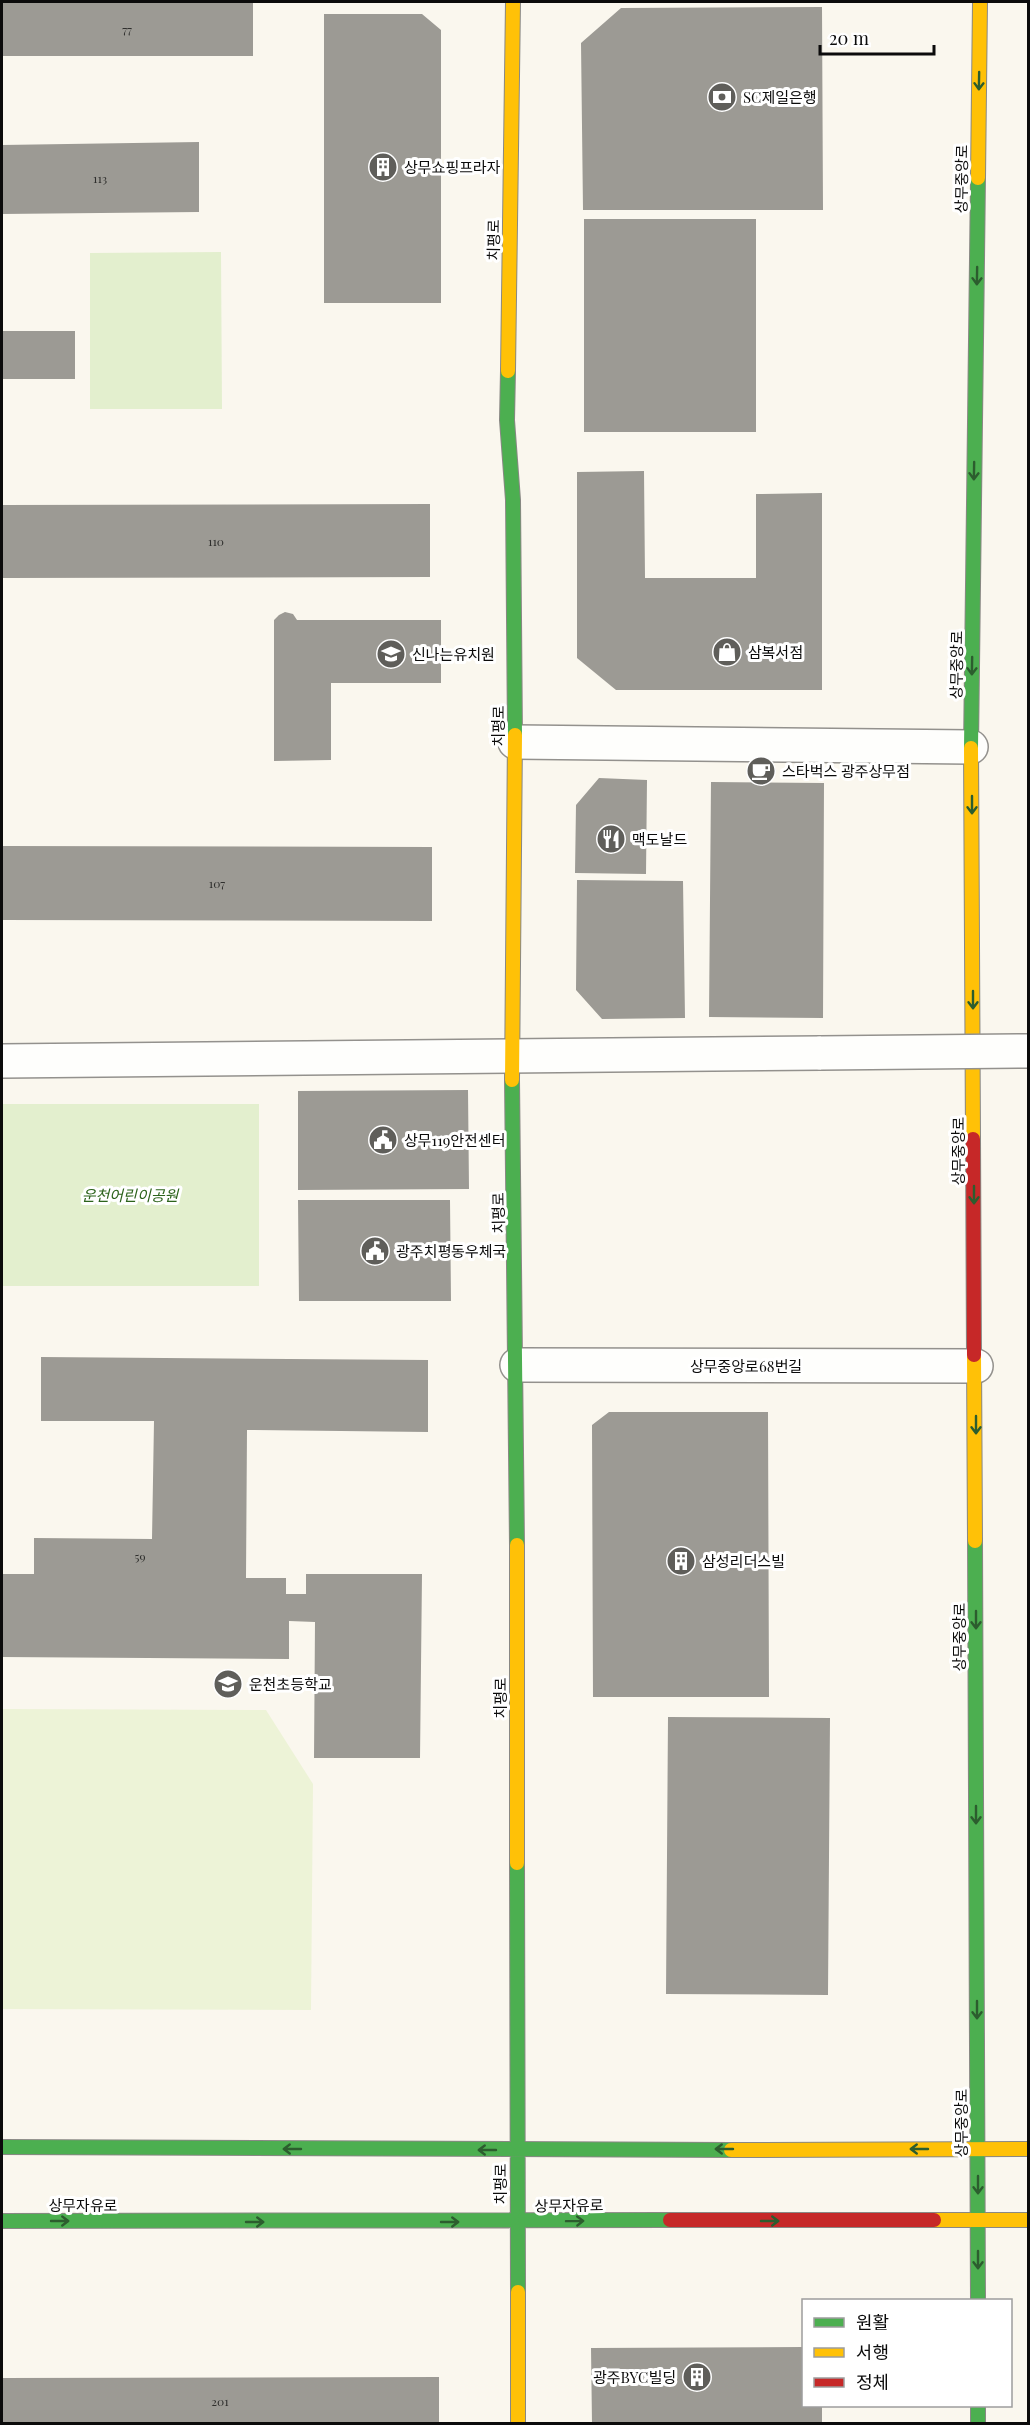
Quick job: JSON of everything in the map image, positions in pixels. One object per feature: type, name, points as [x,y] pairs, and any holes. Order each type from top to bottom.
[{"type":"street","name":"치평로","points":[[513,2],[507,420],[513,500],[515,742],[512,1055],[517,1365],[518,2424]]},
{"type":"street","name":"상무중앙로","points":[[978,2299],[976,1366],[971,747],[980,2]]},
{"type":"street","points":[[515,742],[971,747]]},
{"type":"street","points":[[2,1060],[1029,1051]]},
{"type":"street","name":"상무중앙로68번길","points":[[517,1365],[976,1366]]},
{"type":"street","points":[[2,2147],[516,2150],[1029,2149]]},
{"type":"street","name":"상무자유로","points":[[2,2221],[1029,2220]]},
{"type":"street","points":[[978,2407],[978,2424]]},
{"type":"green space","points":[[221,252],[222,409],[90,409],[90,253]]},
{"type":"green space","name":"운천어린이공원","points":[[2,1104],[259,1104],[259,1286],[2,1286]]},
{"type":"green space","points":[[2,1709],[266,1710],[313,1784],[311,2010],[2,2009]]},
{"type":"building","points":[[2,2],[253,2],[253,56],[2,56]]},
{"type":"building","points":[[822,7],[823,210],[583,210],[581,43],[621,8]]},
{"type":"building","name":"상무쇼핑프라자","points":[[324,14],[422,14],[441,30],[441,303],[324,303]]},
{"type":"building","points":[[199,142],[199,212],[2,214],[2,145]]},
{"type":"building","points":[[584,219],[756,219],[756,432],[584,432]]},
{"type":"building","points":[[2,331],[75,331],[75,379],[2,379]]},
{"type":"building","points":[[644,471],[645,578],[756,578],[756,494],[822,493],[822,690],[616,690],[577,658],[577,472]]},
{"type":"building","points":[[430,504],[430,577],[2,578],[2,505]]},
{"type":"building","points":[[285,612],[293,614],[297,620],[441,620],[441,683],[331,683],[331,760],[274,761],[274,620]]},
{"type":"building","name":"맥도날드","points":[[599,778],[647,780],[646,874],[575,873],[576,805]]},
{"type":"building","points":[[711,782],[824,783],[823,1018],[709,1017]]},
{"type":"building","points":[[2,846],[432,847],[432,921],[2,920]]},
{"type":"building","points":[[577,880],[683,881],[685,1018],[602,1019],[576,990]]},
{"type":"building","name":"상무119안전센터","points":[[468,1090],[469,1189],[298,1190],[298,1091]]},
{"type":"building","name":"광주치평동우체국","points":[[298,1200],[450,1200],[451,1301],[299,1301]]},
{"type":"building","name":"운천초등학교","points":[[41,1357],[428,1360],[428,1432],[247,1430],[246,1578],[286,1578],[286,1594],[306,1594],[306,1574],[422,1574],[420,1758],[314,1758],[315,1622],[289,1621],[289,1659],[2,1657],[2,1574],[34,1574],[34,1538],[152,1539],[154,1421],[41,1421]]},
{"type":"building","name":"삼성리더스빌","points":[[609,1412],[768,1412],[769,1697],[593,1697],[592,1425]]},
{"type":"building","points":[[668,1717],[830,1718],[828,1995],[666,1994]]},
{"type":"building","name":"광주BYC빌딩","points":[[802,2347],[802,2407],[822,2407],[822,2424],[592,2424],[591,2348]]},
{"type":"building","points":[[439,2377],[439,2424],[2,2424],[2,2378]]},
{"type":"traffic: fast","points":[[971,748],[978,178]]},
{"type":"traffic: fast","points":[[508,371],[507,420],[513,500],[515,735]]},
{"type":"traffic: fast","points":[[512,1080],[517,1545]]},
{"type":"traffic: fast","points":[[975,1541],[978,2299]]},
{"type":"traffic: fast","points":[[517,1863],[518,2292]]},
{"type":"traffic: fast","points":[[2,2147],[731,2150]]},
{"type":"traffic: fast","points":[[2,2221],[670,2220]]},
{"type":"traffic: fast","points":[[978,2407],[978,2424]]},
{"type":"traffic: slow","points":[[508,371],[513,2]]},
{"type":"traffic: slow","points":[[978,178],[980,2]]},
{"type":"traffic: slow","points":[[512,1080],[515,735]]},
{"type":"traffic: slow","points":[[971,748],[973,1139]]},
{"type":"traffic: slow","points":[[974,1355],[975,1541]]},
{"type":"traffic: slow","points":[[517,1545],[517,1863]]},
{"type":"traffic: slow","points":[[731,2150],[1028,2149]]},
{"type":"traffic: slow","points":[[934,2220],[1028,2220]]},
{"type":"traffic: slow","points":[[518,2292],[518,2424]]},
{"type":"traffic: jam","points":[[973,1139],[974,1355]]},
{"type":"traffic: jam","points":[[670,2220],[934,2220]]},
{"type":"place","name":"SC제일은행","points":[[722,97]]},
{"type":"place","name":"상무쇼핑프라자","points":[[383,167]]},
{"type":"place","name":"삼복서점","points":[[727,652]]},
{"type":"place","name":"신나는유치원","points":[[391,654]]},
{"type":"place","name":"스타벅스 광주상무점","points":[[761,771]]},
{"type":"place","name":"맥도날드","points":[[611,839]]},
{"type":"place","name":"상무119안전센터","points":[[383,1140]]},
{"type":"place","name":"광주치평동우체국","points":[[375,1251]]},
{"type":"place","name":"삼성리더스빌","points":[[681,1561]]},
{"type":"place","name":"운천초등학교","points":[[228,1684]]},
{"type":"place","name":"광주BYC빌딩","points":[[697,2377]]}]
